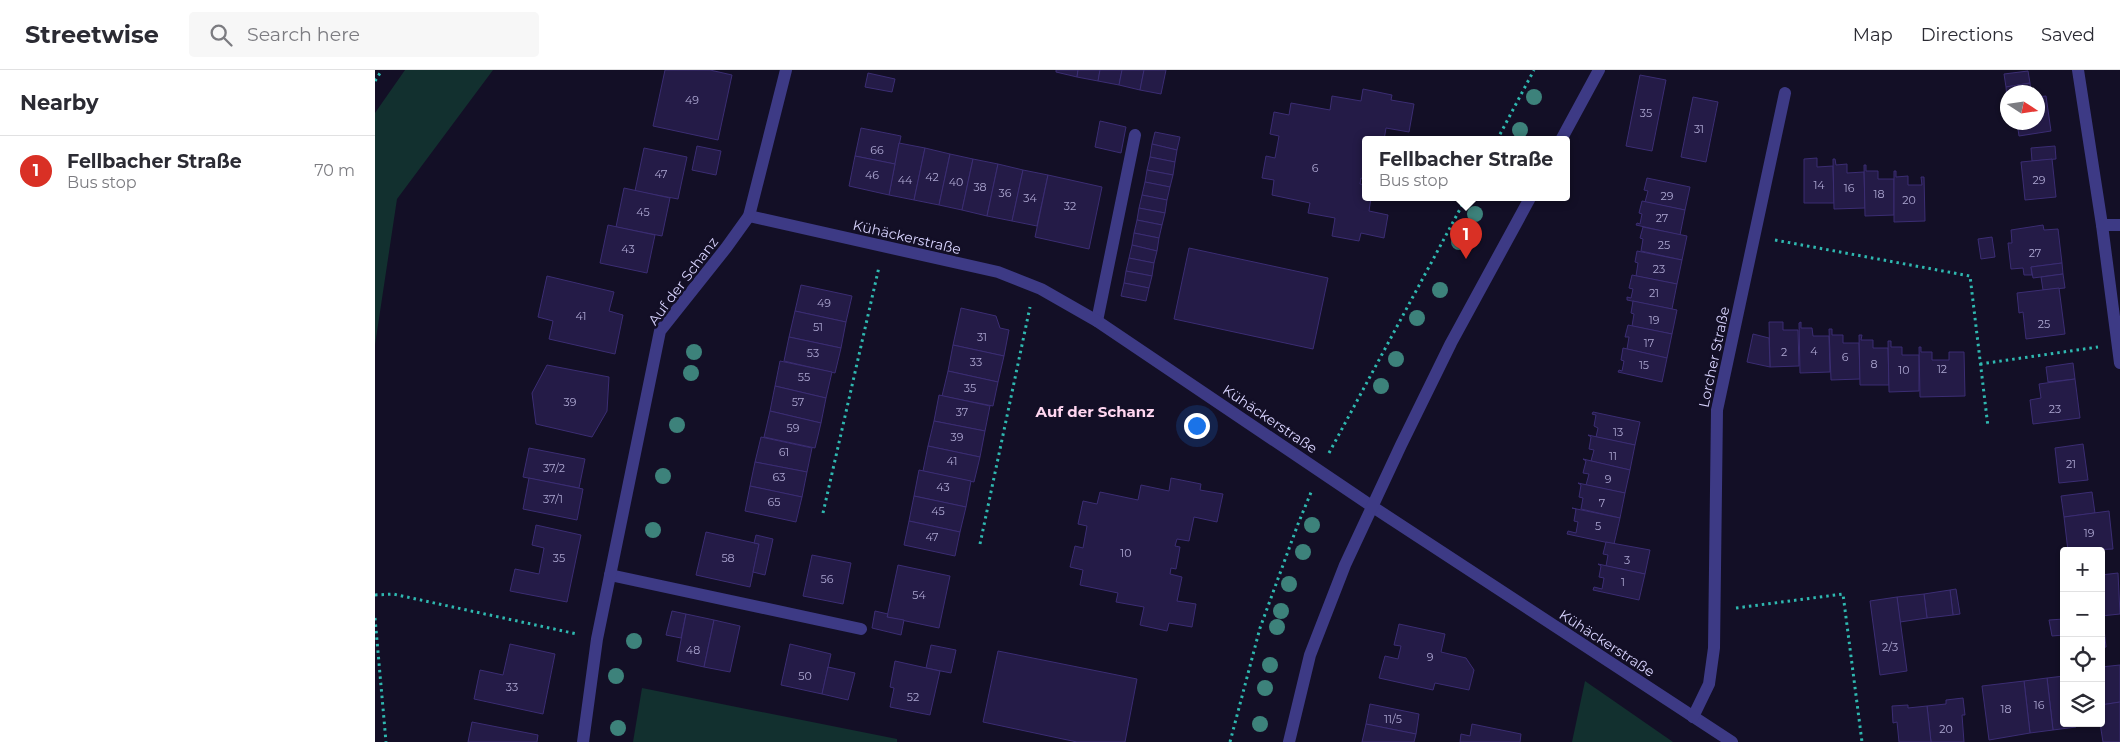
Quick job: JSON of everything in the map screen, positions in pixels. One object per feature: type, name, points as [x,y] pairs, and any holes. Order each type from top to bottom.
[{"type":"street","name":"Auf der Schanz","points":[[583,742],[597,639],[661,331],[749,216],[786,70]]},
{"type":"street","points":[[1563,136],[1599,70]]},
{"type":"street","points":[[2078,70],[2102,225],[2120,363]]},
{"type":"street","name":"Lorcher Straße","points":[[1693,718],[1709,684],[1714,648],[1717,410],[1785,93]]},
{"type":"street","points":[[1097,321],[1135,135]]},
{"type":"street","points":[[1289,742],[1310,654],[1345,565],[1447,352],[1528,201]]},
{"type":"street","name":"Kühäckerstraße","points":[[749,216],[998,272],[1034,286],[1097,321],[1373,507],[1732,742]]},
{"type":"street","points":[[2102,225],[2120,225]]},
{"type":"street","points":[[611,576],[861,629]]},
{"type":"path","points":[[375,81],[382,70]]},
{"type":"path","points":[[1499,136],[1534,70]]},
{"type":"path","points":[[1755,236],[1970,276],[1988,427]]},
{"type":"path","points":[[823,513],[884,247]]},
{"type":"path","points":[[980,544],[1034,286]]},
{"type":"path","points":[[1980,364],[2118,344]]},
{"type":"path","points":[[375,595],[393,594],[597,639]]},
{"type":"path","points":[[1715,610],[1843,594],[1862,742]]},
{"type":"path","points":[[375,618],[386,742]]},
{"type":"green space","points":[[405,70],[493,70],[397,199],[375,345],[375,113]]},
{"type":"green space","points":[[1585,681],[1673,742],[1572,742]]},
{"type":"green space","points":[[642,688],[897,739],[897,742],[633,742]]},
{"type":"building","points":[[665,70],[710,70],[732,75],[718,140],[653,126]]},
{"type":"building","points":[[1056,70],[1078,70],[1077,77],[1056,72]]},
{"type":"building","points":[[1078,70],[1100,70],[1098,81],[1077,77]]},
{"type":"building","points":[[1100,70],[1122,70],[1119,85],[1098,81]]},
{"type":"building","points":[[1122,70],[1144,70],[1140,90],[1119,85]]},
{"type":"building","points":[[1144,70],[1166,70],[1161,94],[1140,90]]},
{"type":"building","points":[[2028,71],[2030,83],[2006,85],[2004,74]]},
{"type":"building","points":[[868,73],[895,79],[892,92],[865,87]]},
{"type":"building","points":[[1640,75],[1666,80],[1652,151],[1626,146]]},
{"type":"building","points":[[1363,89],[1392,95],[1391,100],[1414,104],[1409,132],[1386,128],[1385,136],[1362,136],[1362,178],[1360,184],[1362,184],[1362,201],[1371,201],[1369,211],[1388,215],[1384,238],[1361,233],[1359,241],[1332,236],[1335,218],[1308,213],[1310,203],[1272,195],[1274,180],[1262,178],[1266,156],[1275,158],[1279,136],[1270,134],[1274,112],[1289,115],[1291,103],[1330,110],[1332,96],[1361,101]]},
{"type":"building","points":[[2045,96],[2051,131],[2019,136],[2018,130],[2045,130]]},
{"type":"building","points":[[1693,97],[1718,102],[1706,162],[1681,157]]},
{"type":"building","points":[[1100,121],[1126,127],[1121,153],[1095,147]]},
{"type":"building","points":[[861,128],[901,136],[895,164],[855,156]]},
{"type":"building","points":[[1155,132],[1180,137],[1177,150],[1152,144]]},
{"type":"building","points":[[899,143],[925,148],[914,200],[889,195]]},
{"type":"building","points":[[1152,144],[1177,150],[1175,162],[1150,157]]},
{"type":"building","points":[[697,146],[721,151],[716,175],[692,170]]},
{"type":"building","points":[[2055,146],[2056,159],[2032,161],[2031,148]]},
{"type":"building","points":[[644,148],[687,157],[678,199],[635,191]]},
{"type":"building","points":[[925,148],[950,154],[939,205],[914,200]]},
{"type":"building","points":[[950,154],[973,159],[962,210],[939,205]]},
{"type":"building","points":[[855,156],[895,164],[889,195],[849,186]]},
{"type":"building","points":[[1150,157],[1175,162],[1173,175],[1147,170]]},
{"type":"building","points":[[1817,158],[1817,167],[1833,166],[1834,203],[1804,203],[1804,159]]},
{"type":"building","points":[[973,159],[998,164],[987,216],[962,210]]},
{"type":"building","points":[[1833,159],[1835,159],[1836,165],[1847,164],[1847,173],[1864,172],[1865,208],[1834,209]]},
{"type":"building","points":[[2052,159],[2056,197],[2025,200],[2021,162]]},
{"type":"building","points":[[998,164],[1023,170],[1012,221],[987,216]]},
{"type":"building","points":[[1864,165],[1866,165],[1866,171],[1878,171],[1878,179],[1894,179],[1894,215],[1865,216]]},
{"type":"building","points":[[1023,170],[1048,175],[1037,226],[1012,221]]},
{"type":"building","points":[[1147,170],[1173,175],[1170,187],[1145,182]]},
{"type":"building","points":[[1894,171],[1896,171],[1896,177],[1908,176],[1908,185],[1922,185],[1921,177],[1924,177],[1925,221],[1894,222]]},
{"type":"building","points":[[1048,175],[1102,187],[1089,249],[1035,237]]},
{"type":"building","points":[[1647,178],[1690,187],[1685,210],[1645,202],[1648,191],[1644,190]]},
{"type":"building","points":[[1145,182],[1170,187],[1167,200],[1142,195]]},
{"type":"building","points":[[624,188],[670,198],[662,236],[616,227]]},
{"type":"building","points":[[1142,195],[1167,200],[1165,213],[1139,208]]},
{"type":"building","points":[[1642,201],[1685,210],[1680,235],[1636,225],[1637,223],[1640,224],[1642,214],[1639,213]]},
{"type":"building","points":[[1139,208],[1165,213],[1162,225],[1137,220]]},
{"type":"building","points":[[1137,220],[1162,225],[1159,238],[1134,233]]},
{"type":"building","points":[[608,225],[655,235],[647,273],[600,263]]},
{"type":"building","points":[[2043,225],[2044,230],[2058,229],[2062,263],[2031,267],[2032,275],[2024,275],[2023,268],[2011,269],[2008,243],[2012,243],[2011,230]]},
{"type":"building","points":[[1643,227],[1687,236],[1682,260],[1641,251],[1643,239],[1640,238]]},
{"type":"building","points":[[1134,233],[1159,238],[1157,251],[1132,245]]},
{"type":"building","points":[[1992,237],[1995,257],[1981,259],[1978,239]]},
{"type":"building","points":[[1132,245],[1157,251],[1154,263],[1129,258]]},
{"type":"building","points":[[1189,248],[1328,278],[1313,349],[1174,319]]},
{"type":"building","points":[[1637,251],[1682,260],[1677,284],[1636,276],[1638,263],[1635,262]]},
{"type":"building","points":[[1129,258],[1154,263],[1152,276],[1126,271]]},
{"type":"building","points":[[2062,263],[2063,274],[2033,278],[2031,267]]},
{"type":"building","points":[[1126,271],[1152,276],[1149,288],[1124,283]]},
{"type":"building","points":[[2063,274],[2065,288],[2043,290],[2041,277]]},
{"type":"building","points":[[1632,275],[1677,284],[1672,309],[1627,300],[1627,297],[1631,298],[1633,289],[1629,288]]},
{"type":"building","points":[[547,276],[614,292],[609,311],[623,315],[615,354],[549,339],[553,321],[538,317]]},
{"type":"building","points":[[1124,283],[1149,288],[1146,301],[1121,296]]},
{"type":"building","points":[[801,285],[852,296],[846,322],[795,311]]},
{"type":"building","points":[[2059,288],[2065,334],[2026,339],[2023,312],[2019,313],[2017,293]]},
{"type":"building","points":[[1633,301],[1677,310],[1672,334],[1632,326],[1634,314],[1631,313]]},
{"type":"building","points":[[961,308],[996,316],[1000,328],[1009,330],[1004,356],[953,345]]},
{"type":"building","points":[[795,311],[846,322],[841,348],[789,337]]},
{"type":"building","points":[[1769,322],[1783,322],[1783,330],[1798,330],[1799,366],[1770,367]]},
{"type":"building","points":[[1801,322],[1801,328],[1812,328],[1813,336],[1829,336],[1830,372],[1800,373],[1799,323]]},
{"type":"building","points":[[1628,325],[1672,334],[1667,358],[1627,349],[1629,337],[1625,337]]},
{"type":"building","points":[[1829,329],[1832,329],[1832,335],[1843,335],[1843,343],[1859,343],[1860,379],[1831,380]]},
{"type":"building","points":[[1753,334],[1769,338],[1770,367],[1747,362]]},
{"type":"building","points":[[1859,335],[1862,335],[1861,340],[1873,340],[1873,348],[1888,348],[1889,385],[1860,385]]},
{"type":"building","points":[[789,337],[841,348],[835,373],[784,361]]},
{"type":"building","points":[[1888,341],[1891,341],[1891,347],[1902,347],[1902,355],[1919,355],[1919,391],[1889,392]]},
{"type":"building","points":[[953,345],[1004,356],[998,382],[948,371]]},
{"type":"building","points":[[1919,347],[1921,347],[1921,352],[1932,352],[1932,360],[1949,360],[1949,352],[1964,352],[1965,396],[1920,397]]},
{"type":"building","points":[[1623,348],[1667,358],[1662,382],[1618,372],[1619,370],[1622,371],[1624,361],[1621,360]]},
{"type":"building","points":[[780,361],[832,372],[826,398],[775,386]]},
{"type":"building","points":[[2073,363],[2075,379],[2048,382],[2046,367]]},
{"type":"building","points":[[547,365],[609,377],[607,411],[592,437],[536,424],[532,393]]},
{"type":"building","points":[[948,371],[998,382],[993,406],[942,396]]},
{"type":"building","points":[[2075,379],[2080,418],[2033,424],[2030,400],[2041,398],[2039,384]]},
{"type":"building","points":[[775,386],[826,398],[821,423],[770,411]]},
{"type":"building","points":[[939,395],[990,406],[985,431],[934,421]]},
{"type":"building","points":[[770,411],[821,423],[815,448],[764,437]]},
{"type":"building","points":[[1593,412],[1640,422],[1635,445],[1596,437],[1598,428],[1594,426],[1596,415],[1592,414]]},
{"type":"building","points":[[934,421],[985,431],[980,457],[928,446]]},
{"type":"building","points":[[1588,435],[1635,445],[1630,470],[1591,461],[1594,450],[1589,449],[1591,437]]},
{"type":"building","points":[[761,437],[812,448],[807,472],[755,462]]},
{"type":"building","points":[[2083,444],[2088,480],[2059,483],[2055,448]]},
{"type":"building","points":[[928,446],[980,457],[974,482],[923,471]]},
{"type":"building","points":[[529,448],[585,459],[579,488],[523,477]]},
{"type":"building","points":[[1583,459],[1630,470],[1625,493],[1586,485],[1589,474],[1583,473],[1586,461]]},
{"type":"building","points":[[755,462],[807,472],[802,497],[750,486]]},
{"type":"building","points":[[919,470],[971,481],[966,507],[914,496]]},
{"type":"building","points":[[529,478],[583,489],[577,520],[523,509]]},
{"type":"building","points":[[1171,478],[1201,484],[1200,490],[1223,494],[1217,522],[1194,517],[1189,541],[1177,539],[1175,546],[1180,547],[1176,569],[1171,568],[1170,574],[1182,577],[1177,601],[1196,604],[1192,627],[1169,623],[1167,631],[1140,625],[1144,607],[1116,602],[1118,593],[1080,585],[1083,570],[1070,567],[1075,546],[1083,548],[1087,526],[1078,524],[1083,501],[1097,504],[1100,492],[1138,500],[1141,485],[1169,491]]},
{"type":"building","points":[[1578,483],[1625,493],[1620,518],[1581,509],[1583,498],[1579,497],[1581,485]]},
{"type":"building","points":[[750,486],[802,497],[796,522],[745,511]]},
{"type":"building","points":[[2092,492],[2095,513],[2064,517],[2061,496]]},
{"type":"building","points":[[914,496],[966,507],[960,532],[909,521]]},
{"type":"building","points":[[1572,508],[1620,518],[1614,544],[1567,534],[1568,531],[1576,533],[1578,522],[1574,521],[1576,509]]},
{"type":"building","points":[[2109,511],[2113,549],[2105,549],[2105,547],[2068,547],[2064,517]]},
{"type":"building","points":[[909,521],[960,532],[955,556],[904,545]]},
{"type":"building","points":[[536,525],[581,535],[567,602],[510,591],[515,569],[539,574],[544,548],[532,545]]},
{"type":"building","points":[[706,532],[759,544],[750,587],[696,575]]},
{"type":"building","points":[[756,535],[773,539],[765,575],[753,572],[759,544],[754,543]]},
{"type":"building","points":[[1606,542],[1650,550],[1645,574],[1606,566],[1608,555],[1603,554]]},
{"type":"building","points":[[812,555],[851,563],[843,604],[803,596]]},
{"type":"building","points":[[1598,564],[1645,574],[1639,600],[1593,590],[1594,587],[1602,589],[1604,578],[1599,577],[1601,566]]},
{"type":"building","points":[[898,565],[950,576],[939,628],[887,617]]},
{"type":"building","points":[[2118,573],[2120,614],[2105,616],[2105,575]]},
{"type":"building","points":[[1956,589],[1960,614],[1953,615],[1950,590]]},
{"type":"building","points":[[1950,590],[1953,615],[1927,618],[1924,594]]},
{"type":"building","points":[[1924,594],[1927,618],[1900,622],[1897,597]]},
{"type":"building","points":[[1897,597],[1907,671],[1880,675],[1870,601]]},
{"type":"building","points":[[672,611],[686,614],[681,638],[666,635]]},
{"type":"building","points":[[875,611],[888,614],[887,617],[904,620],[901,635],[872,628]]},
{"type":"building","points":[[686,614],[714,620],[704,667],[677,661]]},
{"type":"building","points":[[2060,619],[2060,635],[2052,636],[2049,620]]},
{"type":"building","points":[[714,620],[740,626],[730,672],[704,667]]},
{"type":"building","points":[[1399,624],[1445,634],[1441,652],[1466,658],[1474,670],[1469,690],[1435,683],[1433,690],[1379,678],[1385,656],[1398,659],[1401,646],[1394,645]]},
{"type":"building","points":[[510,644],[555,654],[543,714],[474,699],[480,670],[503,675]]},
{"type":"building","points":[[790,644],[831,654],[822,694],[781,685]]},
{"type":"building","points":[[931,645],[956,650],[951,673],[926,668]]},
{"type":"building","points":[[998,651],[1137,679],[1125,742],[1077,742],[983,722]]},
{"type":"building","points":[[895,661],[940,671],[930,715],[890,707],[894,688],[890,687]]},
{"type":"building","points":[[2120,665],[2120,702],[2105,704],[2105,667]]},
{"type":"building","points":[[828,667],[855,673],[848,700],[822,694]]},
{"type":"building","points":[[2060,676],[2060,727],[2076,727],[2053,730],[2047,678]]},
{"type":"building","points":[[2047,678],[2053,730],[2030,733],[2024,681]]},
{"type":"building","points":[[2024,681],[2030,733],[1989,740],[1982,686]]},
{"type":"building","points":[[1963,698],[1965,715],[1962,715],[1964,742],[1931,742],[1927,706],[1946,704],[1946,700]]},
{"type":"building","points":[[2120,702],[2120,742],[2103,742],[2101,727],[2105,727],[2105,704]]},
{"type":"building","points":[[1370,704],[1419,714],[1416,734],[1366,724]]},
{"type":"building","points":[[1908,705],[1908,708],[1927,706],[1931,742],[1899,742],[1897,722],[1893,723],[1892,706]]},
{"type":"building","points":[[472,722],[538,735],[537,742],[468,742]]},
{"type":"building","points":[[1366,724],[1416,734],[1414,742],[1362,742]]},
{"type":"building","points":[[1472,724],[1521,734],[1520,742],[1460,742],[1461,734],[1470,736]]},
{"type":"place","name":"Fellbacher Straße","points":[[1466,259]]},
{"type":"district","name":"Auf der Schanz","points":[[1095,411]]}]
